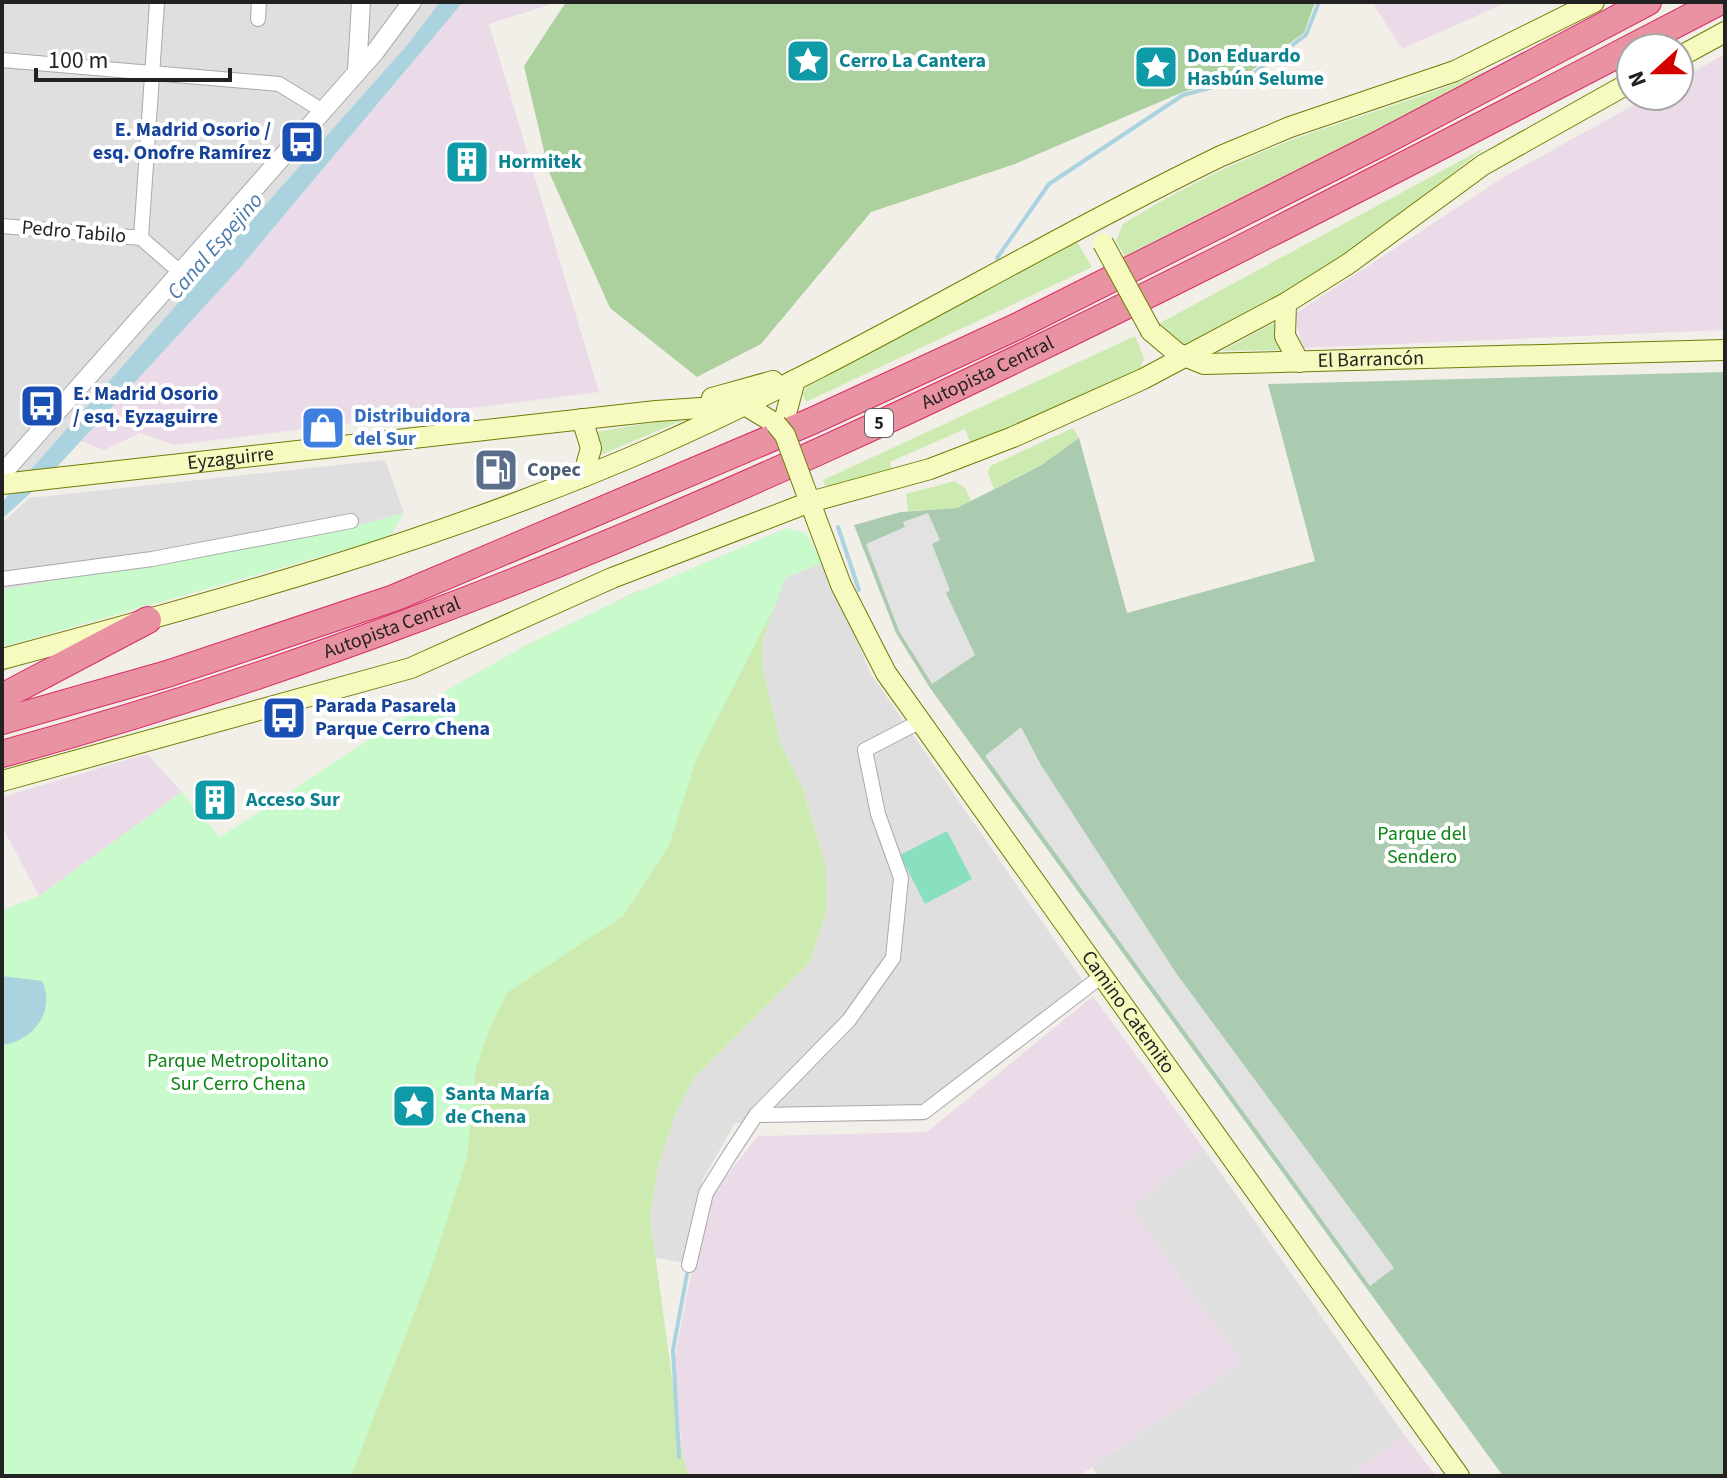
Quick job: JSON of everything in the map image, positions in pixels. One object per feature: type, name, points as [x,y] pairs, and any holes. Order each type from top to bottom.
[{"type":"highway","name":"Autopista Central","points":[[2,721],[247,649],[394,598],[812,421],[1045,313],[1648,2]]},
{"type":"highway","name":"Autopista Central","points":[[2,754],[201,696],[347,647],[550,566],[826,446],[1036,349],[1719,2]]},
{"type":"highway","points":[[2,697],[148,620]]},
{"type":"main road","points":[[2,659],[384,552],[583,477],[795,380],[1232,151],[1302,123],[1443,75],[1594,2]]},
{"type":"main road","points":[[1695,48],[1725,32]]},
{"type":"main road","points":[[2,781],[411,668],[807,495],[839,494],[968,457],[1143,379],[1286,303],[1359,256],[1483,165],[1615,91]]},
{"type":"main road","name":"El Barrancón","points":[[1092,223],[1155,340],[1186,358],[1204,364],[1725,350]]},
{"type":"main road","points":[[1286,303],[1285,336],[1299,362]]},
{"type":"main road","points":[[1143,379],[1155,340]]},
{"type":"main road","points":[[656,411],[745,389],[837,358]]},
{"type":"main road","points":[[745,405],[781,426],[795,380]]},
{"type":"main road","name":"Eyzaguirre","points":[[5,480],[50,481],[582,419],[745,405]]},
{"type":"main road","points":[[582,419],[591,448],[583,477]]},
{"type":"main road","name":"Camino Catemito","points":[[781,426],[821,534],[868,642],[921,721],[1459,1476]]},
{"type":"main road","points":[[821,534],[826,511],[839,494]]},
{"type":"street","points":[[141,238],[157,2]]},
{"type":"street","points":[[258,19],[259,2]]},
{"type":"street","points":[[357,71],[361,2]]},
{"type":"street","points":[[5,480],[180,272],[323,111],[412,2]]},
{"type":"street","points":[[358,44],[392,26]]},
{"type":"street","points":[[2,60],[279,84],[323,111]]},
{"type":"street","name":"Pedro Tabilo","points":[[2,226],[141,238],[180,272]]},
{"type":"street","points":[[2,579],[152,559],[351,521]]},
{"type":"street","points":[[689,1265],[706,1193],[756,1115],[849,1020],[893,958],[901,878],[878,814],[865,750],[921,721]]},
{"type":"street","points":[[756,1115],[924,1112],[1103,975]]},
{"type":"shaded area","points":[[2,2],[440,2],[408,44],[29,475],[2,471]]},
{"type":"shaded area","points":[[463,2],[558,2],[489,24],[599,392],[175,445],[140,433],[104,450],[81,441],[239,269]]},
{"type":"shaded area","points":[[1372,2],[1508,2],[1402,49]]},
{"type":"shaded area","points":[[1725,54],[1725,330],[1302,348],[1295,314],[1502,178],[1621,112],[1695,112],[1695,71]]},
{"type":"shaded area","points":[[385,460],[404,513],[346,529],[2,590],[2,523],[29,498]]},
{"type":"shaded area","points":[[928,513],[940,540],[932,544],[950,590],[946,593],[975,655],[932,684],[899,631],[866,544],[905,527],[903,522]]},
{"type":"shaded area","points":[[824,562],[871,674],[1083,981],[925,1121],[735,1123],[703,1179],[685,1263],[656,1258],[650,1217],[658,1167],[675,1115],[694,1078],[810,962],[827,910],[826,866],[803,789],[780,742],[763,669],[762,641],[785,578]]},
{"type":"shaded area","points":[[1021,727],[1041,765],[1176,973],[1394,1268],[1370,1286],[985,756]]},
{"type":"shaded area","points":[[147,754],[182,792],[39,896],[2,826],[2,797]]},
{"type":"shaded area","points":[[1093,996],[1204,1149],[1131,1208],[1242,1363],[1079,1476],[689,1476],[683,1458],[673,1368],[688,1289],[711,1195],[758,1136],[927,1132]]},
{"type":"shaded area","points":[[1204,1149],[1405,1436],[1349,1476],[1099,1476],[1092,1467],[1242,1363],[1130,1208]]},
{"type":"shaded area","points":[[1405,1436],[1436,1476],[1349,1476]]},
{"type":"green space","points":[[566,2],[1315,2],[1304,33],[1248,73],[1183,92],[1015,164],[871,212],[761,344],[697,377],[610,308],[549,172],[524,66]]},
{"type":"green space","points":[[1517,57],[1130,265],[1116,241],[1123,224],[1238,162],[1311,133],[1441,89]]},
{"type":"green space","points":[[1486,147],[1326,272],[1189,346],[1182,346],[1160,323]]},
{"type":"green space","points":[[1074,237],[1092,267],[806,402],[803,395],[809,379]]},
{"type":"green space","points":[[1272,324],[1277,325],[1281,350],[1222,351]]},
{"type":"green space","points":[[1135,336],[1144,358],[1137,377],[973,451],[965,429],[890,462],[894,476],[826,488],[823,480]]},
{"type":"green space","name":"Parque del Sendero","points":[[1725,372],[1725,1476],[1503,1476],[930,688],[896,633],[854,525],[901,512],[957,508],[1040,466],[1079,438],[1127,613],[1315,561],[1268,384]]},
{"type":"green space","points":[[693,416],[598,456],[595,432]]},
{"type":"green space","points":[[1073,428],[1079,438],[1040,466],[994,489],[988,473],[990,466]]},
{"type":"green space","points":[[955,481],[966,489],[971,501],[957,508],[908,511],[906,494]]},
{"type":"green space","points":[[404,513],[390,537],[2,647],[2,590],[346,529]]},
{"type":"green space","name":"Parque Metropolitano Sur Cerro Chena","points":[[787,528],[806,533],[822,563],[785,578],[777,602],[696,760],[669,846],[623,916],[507,993],[491,1025],[476,1068],[467,1157],[432,1267],[351,1476],[2,1476],[2,910],[39,896],[182,792],[220,837],[487,667],[623,599]]},
{"type":"green space","name":"Parque Metropolitano Sur Cerro Chena","points":[[785,578],[762,641],[763,669],[780,742],[803,789],[826,867],[827,910],[810,962],[694,1078],[675,1115],[658,1167],[650,1217],[683,1458],[689,1476],[2,1476],[377,737],[523,647],[638,591]]},
{"type":"green space","points":[[947,831],[972,879],[925,904],[900,855]]},
{"type":"water","points":[[440,2],[463,2],[239,269],[45,480],[2,519],[2,502],[408,44]]},
{"type":"water","points":[[2,976],[42,981],[46,1003],[44,1013],[32,1031],[2,1045]]},
{"type":"waterway","name":"Canal Espejino","points":[[997,258],[1049,184],[1183,95],[1247,78],[1306,35],[1319,2]]},
{"type":"waterway","points":[[838,527],[859,590]]},
{"type":"waterway","name":"Canal Espejino","points":[[679,1457],[673,1350],[687,1274]]},
{"type":"place","name":"Cerro La Cantera","points":[[808,61]]},
{"type":"place","name":"Don Eduardo Hasbún Selume","points":[[1156,67]]},
{"type":"place","name":"E. Madrid Osorio / esq. Onofre Ramírez","points":[[302,142]]},
{"type":"place","name":"Hormitek","points":[[467,162]]},
{"type":"place","name":"E. Madrid Osorio / esq. Eyzaguirre","points":[[42,406]]},
{"type":"place","name":"Distribuidora del Sur","points":[[323,428]]},
{"type":"place","name":"Copec","points":[[496,470]]},
{"type":"place","name":"Parada Pasarela Parque Cerro Chena","points":[[284,718]]},
{"type":"place","name":"Acceso Sur","points":[[215,800]]},
{"type":"place","name":"Santa María de Chena","points":[[414,1106]]}]
